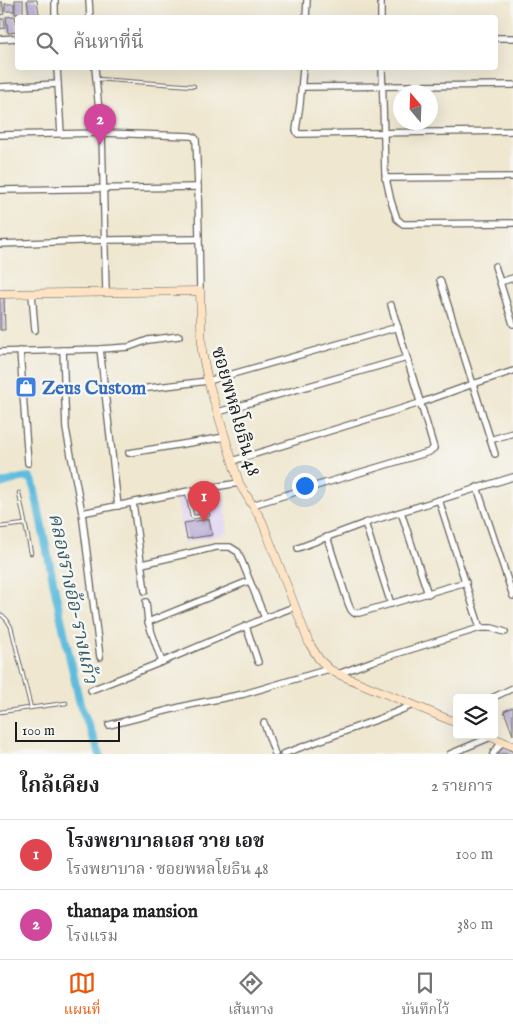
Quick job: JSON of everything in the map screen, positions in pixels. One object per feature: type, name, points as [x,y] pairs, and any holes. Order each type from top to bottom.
[{"type":"street","points":[[55,0],[55,15]]},
{"type":"street","points":[[89,0],[90,15]]},
{"type":"street","points":[[306,15],[307,0]]},
{"type":"street","points":[[381,0],[381,15]]},
{"type":"street","points":[[0,39],[15,38]]},
{"type":"street","points":[[498,38],[513,38]]},
{"type":"street","points":[[57,70],[61,134]]},
{"type":"street","points":[[95,70],[101,134],[106,292]]},
{"type":"street","points":[[303,70],[296,130],[298,134],[513,131]]},
{"type":"street","points":[[382,70],[384,169],[397,219],[403,224],[513,223]]},
{"type":"street","points":[[0,87],[58,84]]},
{"type":"street","points":[[302,87],[513,85]]},
{"type":"street","points":[[0,135],[101,134],[194,137],[196,139],[198,187],[200,291],[0,294]]},
{"type":"street","points":[[385,178],[513,177]]},
{"type":"street","points":[[0,190],[198,187]]},
{"type":"street","points":[[0,244],[199,239]]},
{"type":"street","points":[[494,266],[513,324]]},
{"type":"street","points":[[500,282],[513,278]]},
{"type":"street","points":[[440,280],[494,454]]},
{"type":"street","name":"ซอยพหลโยธิน 48","points":[[200,291],[202,352],[224,437],[239,483],[262,521],[311,648],[329,669],[338,674],[453,720]]},
{"type":"street","points":[[32,294],[35,330]]},
{"type":"street","points":[[252,505],[429,452],[434,448],[391,305]]},
{"type":"street","points":[[140,389],[208,381],[398,327]]},
{"type":"street","points":[[0,352],[129,347],[148,340],[179,336]]},
{"type":"street","points":[[100,349],[118,506]]},
{"type":"street","points":[[62,350],[66,429],[82,513],[100,657]]},
{"type":"street","points":[[20,351],[28,464]]},
{"type":"street","points":[[218,412],[407,358]]},
{"type":"street","points":[[232,461],[513,372]]},
{"type":"street","points":[[490,440],[513,433]]},
{"type":"street","points":[[129,453],[224,437]]},
{"type":"street","points":[[298,548],[365,523],[513,477]]},
{"type":"street","points":[[82,513],[239,483]]},
{"type":"street","points":[[477,488],[513,596]]},
{"type":"street","points":[[439,500],[480,628]]},
{"type":"street","points":[[133,503],[145,591]]},
{"type":"street","points":[[401,512],[428,594]]},
{"type":"street","points":[[365,523],[391,604]]},
{"type":"street","points":[[327,536],[351,610],[354,613],[466,582]]},
{"type":"street","points":[[142,564],[216,548],[230,547],[238,552],[265,618]]},
{"type":"street","points":[[148,622],[249,581]]},
{"type":"street","points":[[146,602],[148,622],[162,662]]},
{"type":"street","points":[[91,690],[294,607]]},
{"type":"street","points":[[246,626],[258,662]]},
{"type":"street","points":[[338,674],[373,661],[480,628],[505,632]]},
{"type":"street","points":[[109,725],[193,704],[244,694],[329,669]]},
{"type":"street","points":[[498,695],[513,688]]},
{"type":"street","points":[[283,754],[390,715],[413,704]]},
{"type":"street","points":[[264,722],[275,754]]},
{"type":"street","points":[[450,754],[482,739]]},
{"type":"street","points":[[495,739],[513,746]]},
{"type":"street","points":[[494,754],[502,742]]},
{"type":"lane","points":[[96,79],[194,86]]},
{"type":"lane","points":[[187,492],[192,516],[208,515]]},
{"type":"lane","points":[[19,493],[31,553]]},
{"type":"lane","points":[[0,527],[25,524]]},
{"type":"lane","points":[[0,615],[7,620],[11,628],[31,708]]},
{"type":"lane","points":[[0,712],[66,703]]},
{"type":"shaded area","points":[[223,489],[228,533],[184,543],[177,496]]},
{"type":"building","points":[[15,0],[23,0],[23,14],[15,14]]},
{"type":"building","points":[[27,0],[37,0],[39,14],[29,15]]},
{"type":"building","points":[[0,2],[2,2],[4,14],[0,15]]},
{"type":"building","points":[[5,4],[14,4],[14,11],[5,11]]},
{"type":"building","points":[[15,16],[15,32],[8,33],[6,17]]},
{"type":"building","points":[[0,19],[4,19],[5,28],[0,29]]},
{"type":"building","points":[[0,298],[4,298],[5,330],[0,330]]},
{"type":"building","points":[[209,519],[212,535],[187,539],[184,523]]},
{"type":"building","points":[[513,707],[513,735],[504,711]]},
{"type":"building","points":[[503,746],[513,752],[513,754],[498,754]]},
{"type":"waterway","name":"คลองรางอ้อ-รางแก้ว","points":[[0,484],[30,477],[33,482],[80,704],[100,754]]},
{"type":"place","name":"thanapa mansion","points":[[100,145]]},
{"type":"place","name":"Zeus Custom","points":[[26,387]]},
{"type":"place","name":"โรงพยาบาลเอส วาย เอช","points":[[204,522]]}]
